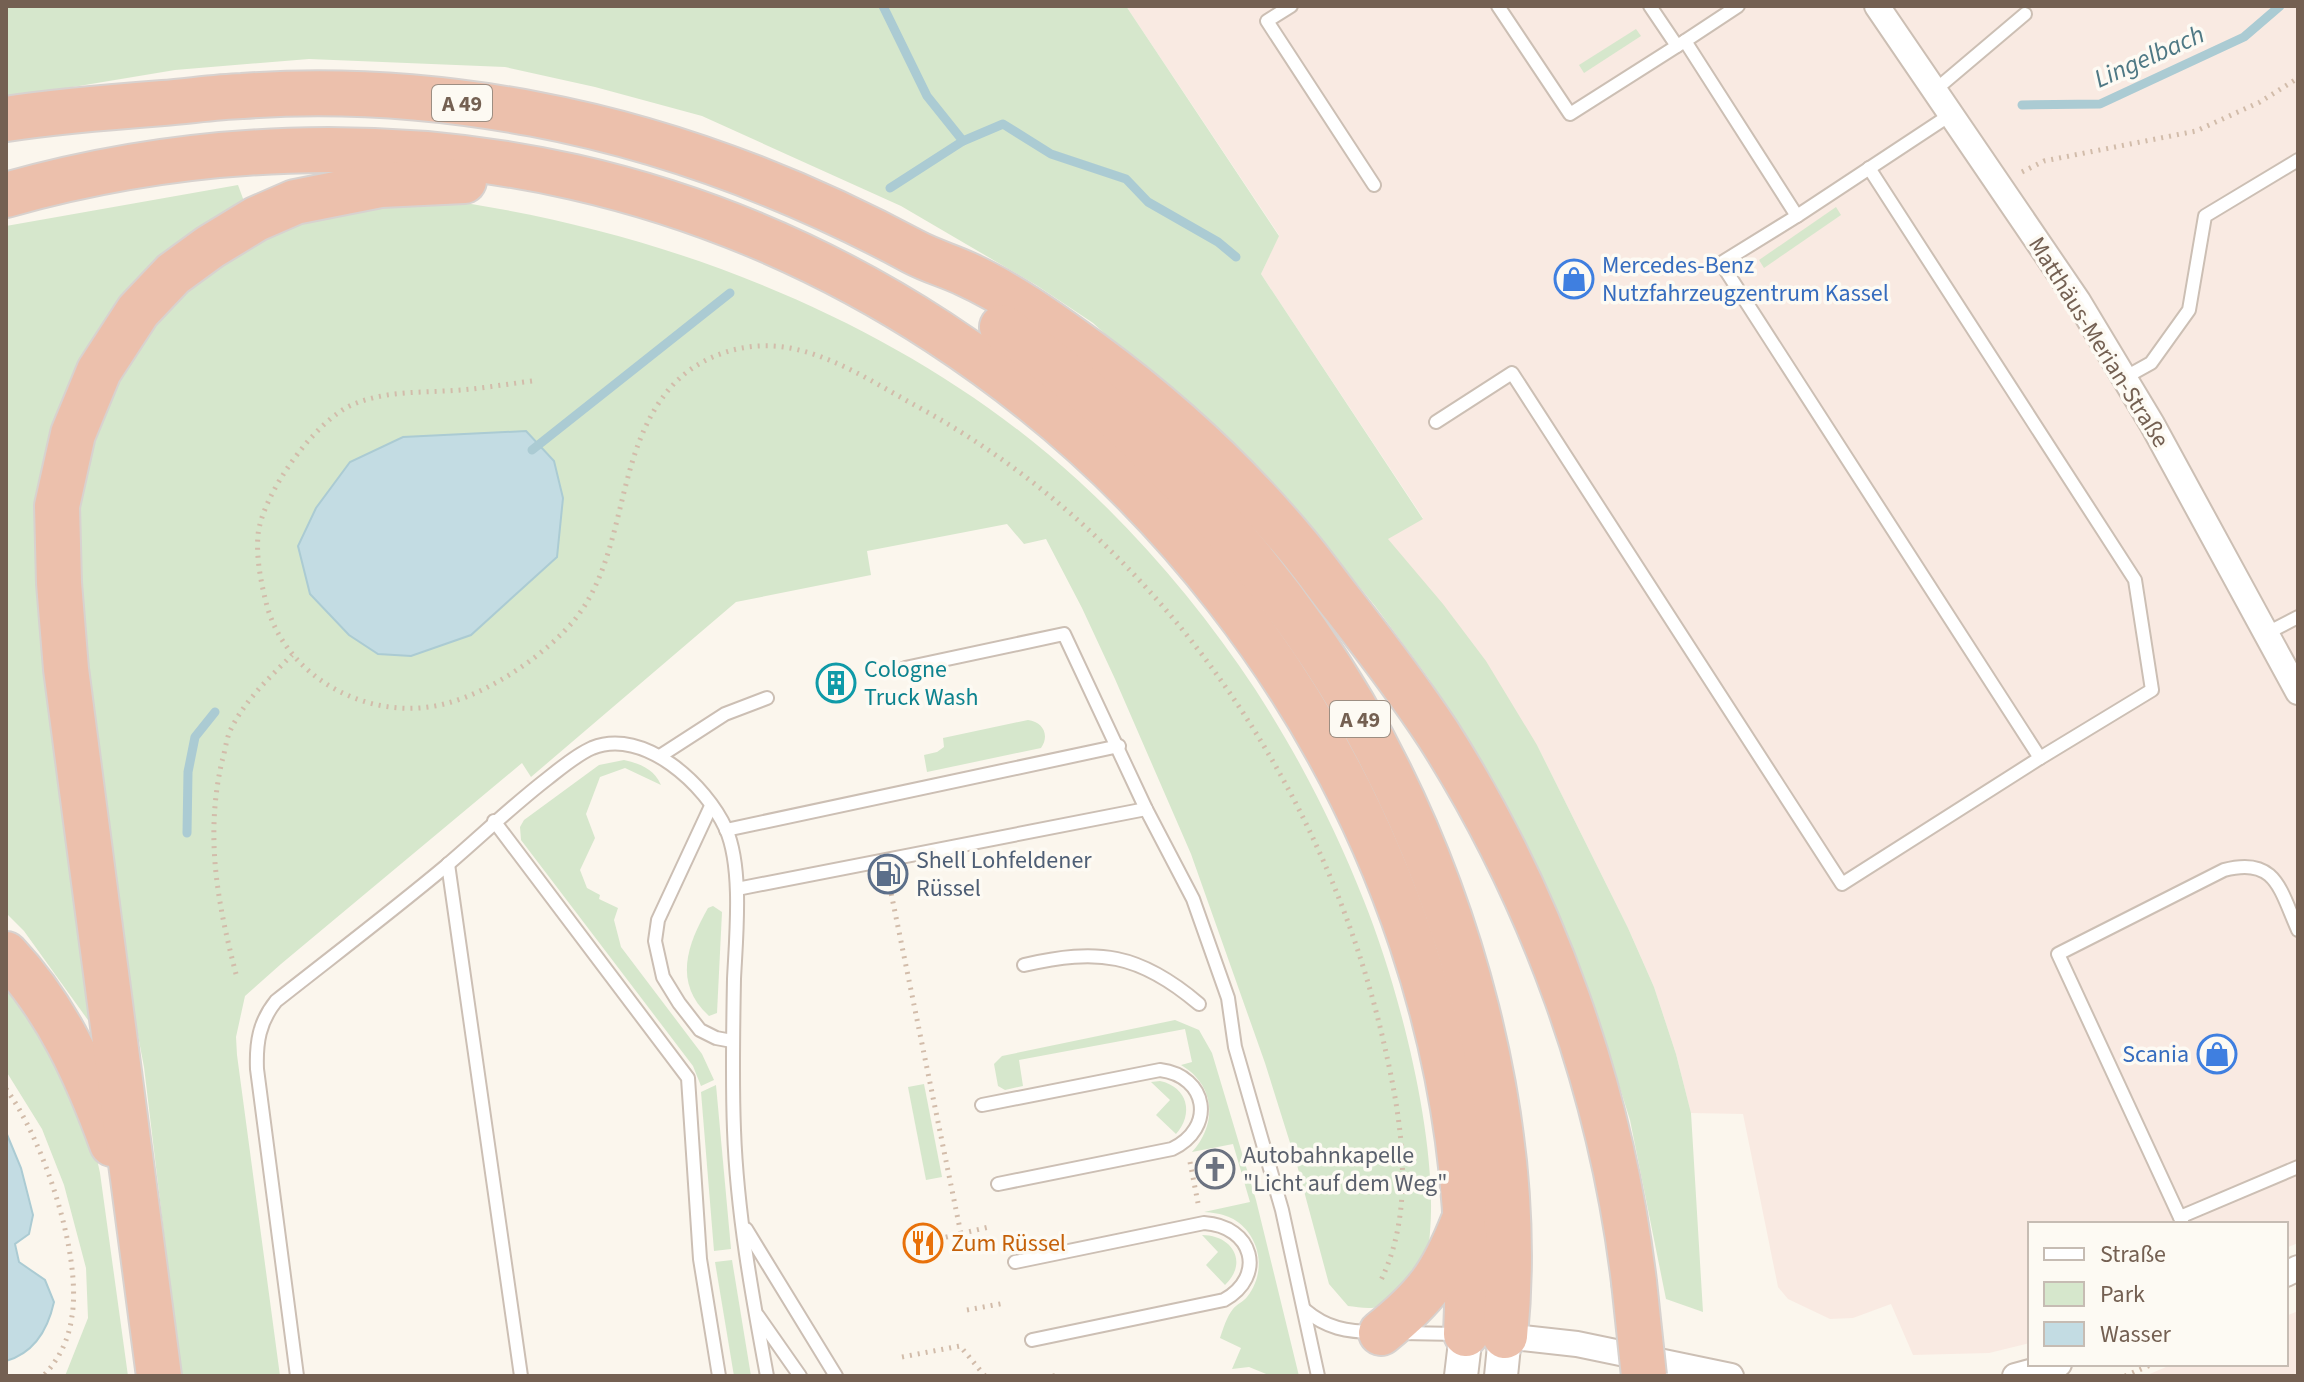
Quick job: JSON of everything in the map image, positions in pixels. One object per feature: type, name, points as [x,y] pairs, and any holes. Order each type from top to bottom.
[{"type":"highway","name":"A 49","points":[[6,141],[78,121],[169,103],[242,95],[345,94],[461,102],[606,129],[676,149],[746,173],[881,233],[922,256],[976,307],[1103,405],[1165,464],[1269,584],[1353,705],[1398,794],[1429,866],[1459,951],[1483,1039],[1498,1124],[1509,1251],[1483,1355]]},
{"type":"highway","points":[[6,119],[57,111],[169,103]]},
{"type":"highway","name":"A 49","points":[[6,195],[46,183],[139,165],[221,154],[308,149],[464,159],[572,177],[656,199],[738,228],[818,264],[894,305],[1022,391],[1116,473],[1179,539],[1242,615],[1293,690],[1333,759],[1382,863],[1410,937],[1444,1061],[1458,1150],[1468,1290],[1483,1355]]},
{"type":"highway","points":[[159,1376],[66,669],[57,506],[73,434],[99,371],[138,311],[173,274],[256,219],[295,202],[381,185],[572,177]]},
{"type":"highway","points":[[922,256],[999,291],[1048,323],[1093,354],[1179,425],[1295,542],[1391,667],[1437,733],[1479,803],[1514,872],[1578,1026],[1620,1188],[1644,1376]]},
{"type":"highway","points":[[6,954],[44,999],[66,1036],[103,1119],[139,1218]]},
{"type":"highway","points":[[1381,1333],[1427,1292],[1449,1257],[1464,1220]]},
{"type":"street","name":"Matthäus-Merian-Straße","points":[[1877,6],[2078,301],[2298,692]]},
{"type":"street","points":[[1483,1355],[1577,1344],[1731,1376]]},
{"type":"street","points":[[2015,1376],[2052,1366]]},
{"type":"lane","points":[[1291,6],[1267,21],[1374,185]]},
{"type":"lane","points":[[1498,6],[1570,114],[1738,6]]},
{"type":"lane","points":[[1650,6],[1681,44],[1797,216]]},
{"type":"lane","points":[[1934,91],[2025,14]]},
{"type":"lane","points":[[1950,115],[1721,263],[2040,758]]},
{"type":"lane","points":[[2124,378],[2151,363],[2189,310],[2205,216],[2298,160]]},
{"type":"lane","points":[[1436,422],[1512,373],[1842,884],[2152,690],[2135,580],[1869,168]]},
{"type":"lane","points":[[2267,633],[2298,617]]},
{"type":"lane","points":[[905,668],[1064,634],[1146,809],[1193,899],[1228,998],[1235,1047],[1275,1182],[1318,1376]]},
{"type":"lane","points":[[660,756],[725,714],[767,698]]},
{"type":"lane","points":[[297,1376],[257,1069],[257,1039],[262,1023],[276,1001],[448,864],[494,821],[556,772],[592,749],[610,745],[631,746],[660,756],[689,779],[726,830],[737,889],[732,1041],[734,1145],[742,1222],[767,1376]]},
{"type":"lane","points":[[726,830],[1119,746]]},
{"type":"lane","points":[[711,806],[658,920],[655,941],[663,977],[679,1003],[700,1030],[732,1041]]},
{"type":"lane","points":[[737,889],[1146,809]]},
{"type":"lane","points":[[494,821],[688,1078],[700,1259],[719,1376]]},
{"type":"lane","points":[[448,864],[521,1376]]},
{"type":"lane","points":[[2298,930],[2278,884],[2263,869],[2243,865],[2224,870],[2058,954],[2182,1220],[2298,1167]]},
{"type":"lane","points":[[1024,965],[1055,958],[1107,956],[1151,969],[1176,984],[1199,1004]]},
{"type":"lane","points":[[982,1105],[1160,1070],[1173,1071],[1184,1077],[1199,1097],[1199,1123],[1186,1142],[1172,1149],[998,1184]]},
{"type":"lane","points":[[742,1222],[836,1376]]},
{"type":"lane","points":[[1015,1262],[1202,1223],[1217,1223],[1229,1228],[1246,1247],[1250,1260],[1244,1284],[1224,1300],[1032,1340]]},
{"type":"lane","points":[[1305,1310],[1337,1329],[1381,1333],[1483,1355]]},
{"type":"lane","points":[[756,1314],[800,1376]]},
{"type":"path","points":[[1999,183],[2044,161],[2196,131],[2260,102],[2298,78]]},
{"type":"path","points":[[532,381],[465,390],[387,394],[350,405],[328,421],[298,454],[266,504],[258,534],[260,575],[270,616],[292,655],[322,683],[350,697],[394,708],[444,704],[495,685],[539,652],[576,618],[603,571],[646,424],[672,385],[719,355],[745,346],[773,345],[805,351],[853,371],[938,418],[1032,480],[1117,554],[1188,636],[1260,740],[1306,824],[1348,917],[1377,1012],[1394,1084],[1401,1155],[1402,1213],[1391,1260],[1378,1286]]},
{"type":"path","points":[[236,974],[223,923],[211,833],[216,786],[229,732],[253,695],[292,655]]},
{"type":"path","points":[[884,861],[961,1234]]},
{"type":"path","points":[[6,1089],[27,1123],[48,1174],[73,1277],[68,1336],[51,1368],[43,1376]]},
{"type":"path","points":[[1186,1142],[1202,1223]]},
{"type":"path","points":[[938,1239],[989,1227]]},
{"type":"path","points":[[967,1310],[1005,1303]]},
{"type":"path","points":[[902,1357],[960,1346],[985,1376]]},
{"type":"path","points":[[2125,1376],[2148,1366]]},
{"type":"shaded area","points":[[1126,6],[2298,6],[2298,1243],[2288,1247],[2288,1222],[2028,1222],[2028,1343],[1989,1353],[1913,1355],[1891,1304],[1853,1318],[1830,1319],[1788,1299],[1778,1287],[1743,1114],[1691,1113],[1654,987],[1537,745],[1387,538],[1423,518],[1261,274],[1279,235]]},
{"type":"shaded area","points":[[2298,1311],[2298,1376],[2145,1376],[2168,1366],[2288,1366],[2288,1315]]},
{"type":"green space","points":[[6,6],[1126,6],[1279,236],[1261,274],[1423,519],[1388,539],[1486,661],[1537,745],[1628,928],[1654,987],[1691,1113],[1703,1312],[1666,1299],[1630,1120],[1602,1031],[1539,871],[1475,754],[1429,679],[1375,606],[1271,485],[1093,323],[1036,285],[901,206],[702,116],[505,67],[309,59],[175,70],[67,88],[66,95],[6,109]]},
{"type":"green space","points":[[1636,29],[1641,36],[1584,73],[1579,65]]},
{"type":"green space","points":[[238,185],[245,204],[62,428],[103,1041],[24,931],[6,913],[6,226]]},
{"type":"green space","points":[[436,199],[517,212],[599,231],[680,255],[760,284],[837,319],[912,359],[982,404],[1048,454],[1106,506],[1160,564],[1233,657],[1301,766],[1353,873],[1390,976],[1422,1109],[1431,1194],[1425,1261],[1391,1300],[1373,1308],[1348,1306],[1329,1284],[1265,1063],[1191,854],[1115,679],[1046,539],[1024,544],[1007,524],[867,551],[871,575],[736,602],[531,777],[522,763],[245,996],[236,1037],[237,1055],[280,1376],[181,1376],[144,1067],[132,1004],[73,593],[81,461],[138,338],[201,273],[302,217]]},
{"type":"green space","points":[[1836,207],[1841,215],[1764,268],[1759,260]]},
{"type":"green space","points":[[1028,720],[1038,723],[1044,730],[1041,748],[927,772],[924,755],[944,747],[943,738]]},
{"type":"green space","points":[[624,760],[646,768],[661,785],[625,768],[600,777],[586,814],[595,838],[580,870],[587,888],[600,895],[599,899],[618,908],[614,920],[621,947],[702,1054],[714,1080],[701,1086],[693,1066],[521,840],[520,827],[524,820],[599,765]]},
{"type":"green space","points":[[713,906],[722,912],[717,1013],[709,1016],[691,990],[687,964],[694,936],[708,908]]},
{"type":"green space","points":[[6,978],[30,1010],[92,1136],[100,1173],[128,1376],[65,1376],[88,1318],[86,1268],[64,1185],[42,1129],[6,1071]]},
{"type":"green space","points":[[1175,1020],[1199,1030],[1212,1053],[1256,1200],[1299,1376],[1271,1376],[1249,1367],[1232,1369],[1241,1348],[1220,1338],[1231,1312],[1245,1299],[1256,1282],[1258,1256],[1253,1240],[1239,1223],[1222,1215],[1204,1212],[1250,1202],[1233,1144],[1192,1152],[1206,1129],[1209,1105],[1201,1083],[1181,1065],[1192,1062],[1185,1029],[1019,1060],[1023,1086],[1005,1090],[998,1086],[994,1064],[1002,1056]]},
{"type":"green space","points":[[1160,1081],[1177,1089],[1185,1102],[1185,1118],[1176,1134],[1156,1115],[1170,1100],[1151,1082]]},
{"type":"green space","points":[[924,1084],[942,1177],[926,1180],[908,1087]]},
{"type":"green space","points":[[716,1085],[731,1249],[714,1251],[701,1092]]},
{"type":"green space","points":[[1202,1235],[1222,1240],[1234,1251],[1236,1267],[1225,1285],[1206,1265],[1218,1252]]},
{"type":"green space","points":[[732,1260],[751,1376],[734,1376],[715,1262]]},
{"type":"water","points":[[526,431],[554,461],[563,498],[557,557],[471,635],[411,656],[378,654],[349,635],[310,594],[298,546],[316,508],[350,462],[403,437]]},
{"type":"water","points":[[6,1132],[21,1168],[33,1215],[29,1234],[15,1244],[19,1262],[45,1280],[54,1302],[38,1339],[24,1352],[6,1361]]},
{"type":"waterway","points":[[883,6],[927,96],[963,141]]},
{"type":"waterway","name":"Lingelbach","points":[[2022,105],[2100,104],[2244,37],[2280,6]]},
{"type":"waterway","points":[[890,188],[963,141],[1003,124],[1051,154],[1126,179],[1148,202],[1218,242],[1236,257]]},
{"type":"waterway","points":[[532,450],[730,293]]},
{"type":"waterway","points":[[187,833],[188,772],[195,737],[215,712]]},
{"type":"place","name":"Mercedes-Benz Nutzfahrzeugzentrum Kassel","points":[[1574,279]]},
{"type":"place","name":"Cologne Truck Wash","points":[[836,683]]},
{"type":"place","name":"Shell Lohfeldener Rüssel","points":[[888,874]]},
{"type":"place","name":"Scania","points":[[2217,1054]]},
{"type":"place","name":"Autobahnkapelle \"Licht auf dem Weg\"","points":[[1215,1169]]},
{"type":"place","name":"Zum Rüssel","points":[[923,1243]]}]
